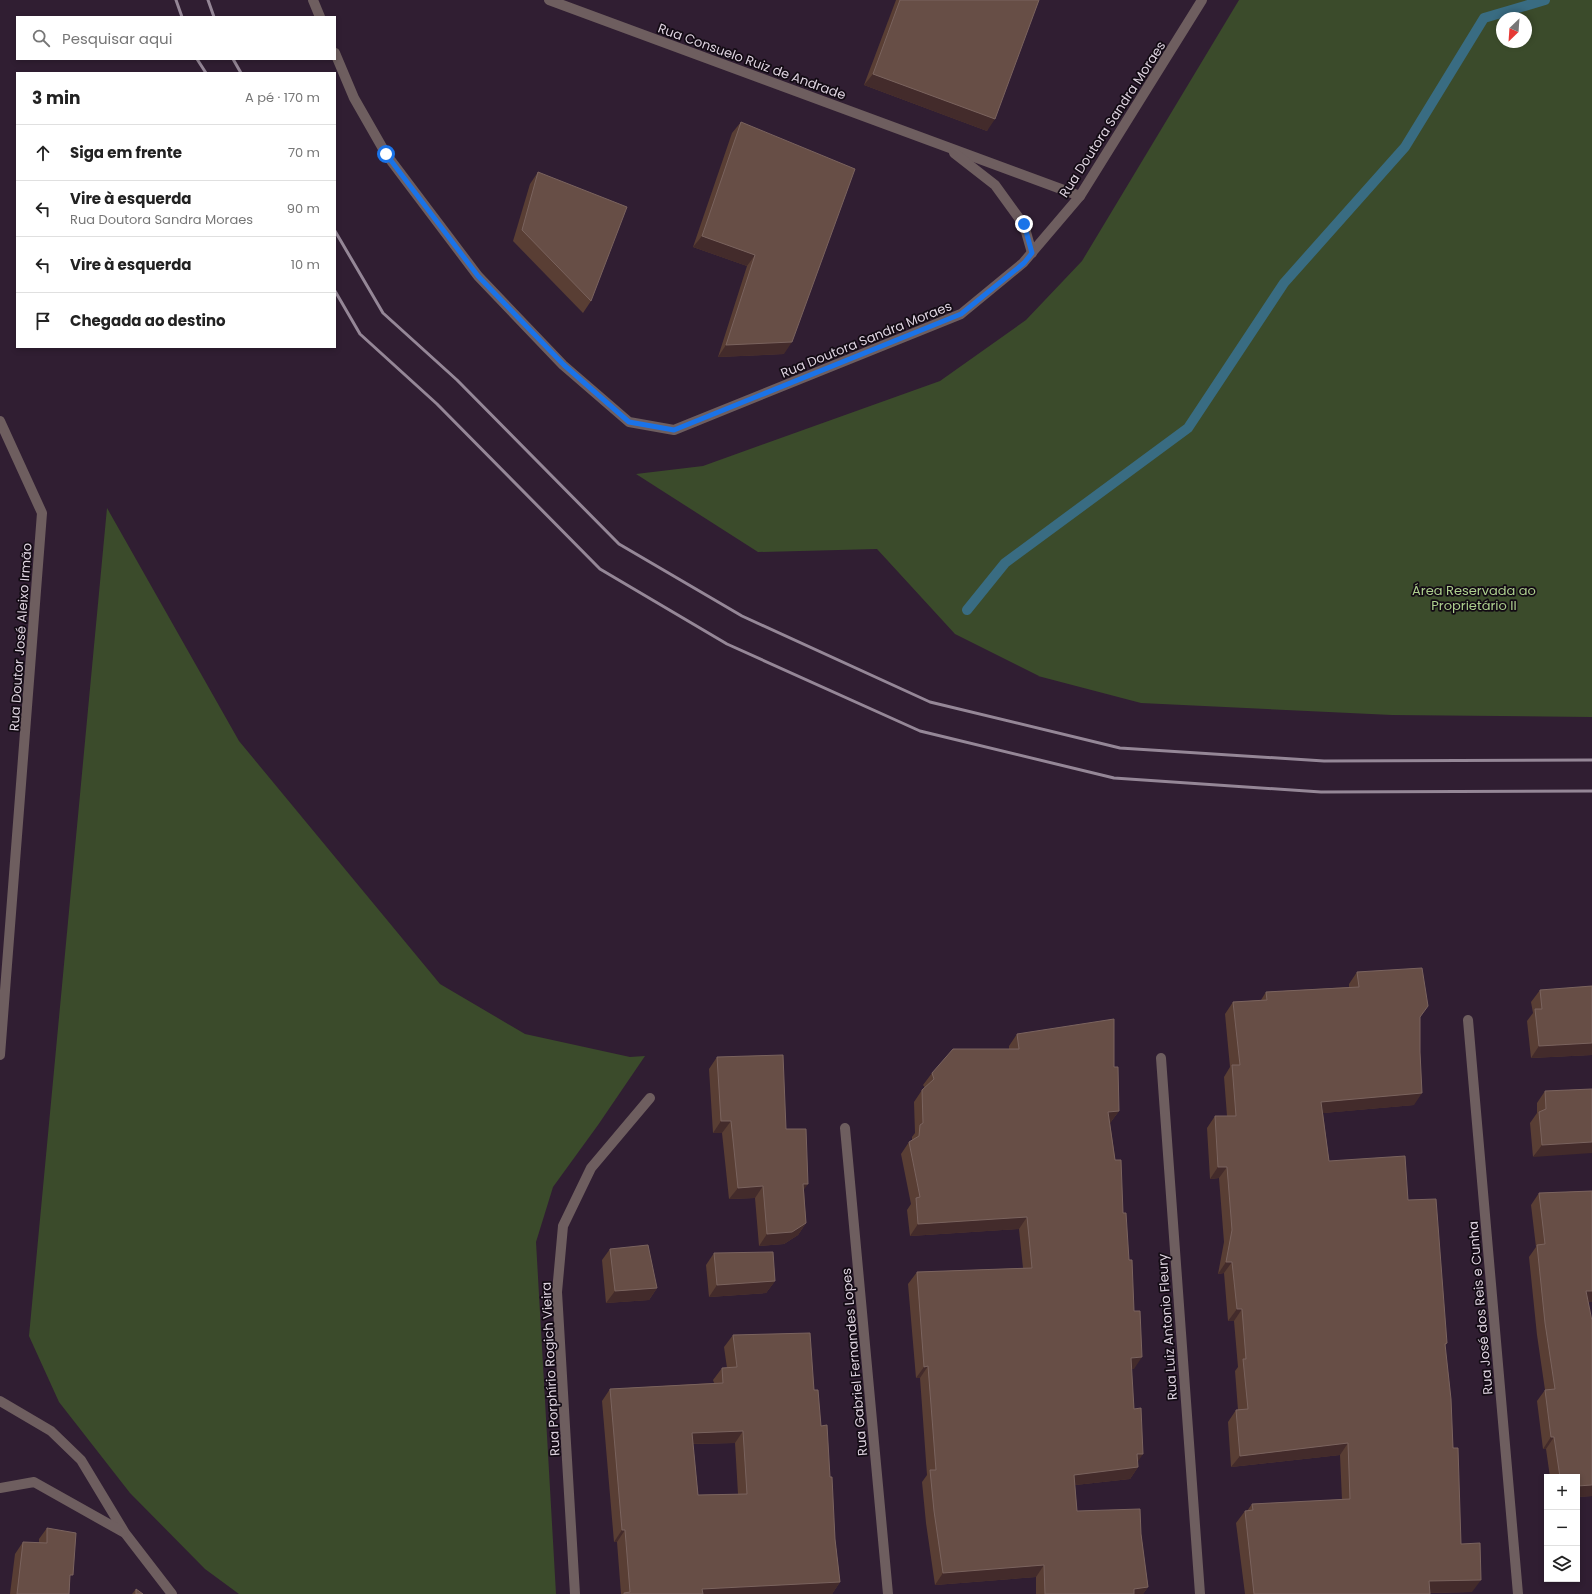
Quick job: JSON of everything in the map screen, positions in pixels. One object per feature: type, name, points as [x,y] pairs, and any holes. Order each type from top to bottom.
[{"type":"street","points":[[313,0],[320,16]]},
{"type":"street","name":"Rua Consuelo Ruiz de Andrade","points":[[549,0],[1080,196]]},
{"type":"street","name":"Rua Doutora Sandra Moraes","points":[[336,55],[354,98],[386,154],[478,276],[564,365],[629,422],[674,430],[961,314],[1024,263],[1080,196],[1202,0]]},
{"type":"street","name":"Rua Consuelo Ruiz de Andrade","points":[[946,147],[995,185],[1024,224],[1032,253]]},
{"type":"street","name":"Rua Doutor José Aleixo Irmão","points":[[0,421],[42,513],[0,1055]]},
{"type":"street","name":"Rua José dos Reis e Cunha","points":[[1468,1020],[1518,1594]]},
{"type":"street","name":"Rua Luiz Antonio Fleury","points":[[1161,1058],[1200,1594]]},
{"type":"street","name":"Rua Porphírio Rogich Vieira","points":[[575,1594],[557,1292],[562,1226],[592,1168],[650,1098]]},
{"type":"street","name":"Rua Gabriel Fernandes Lopes","points":[[845,1128],[888,1594]]},
{"type":"street","points":[[0,1401],[51,1431],[81,1460],[125,1533],[172,1594]]},
{"type":"street","points":[[0,1488],[34,1482],[125,1533]]},
{"type":"green space","name":"Área Reservada ao Proprietário II","points":[[1239,0],[1592,0],[1592,717],[1392,715],[1141,703],[1038,676],[955,634],[877,549],[758,552],[636,474],[703,466],[940,381],[1026,320],[1082,261]]},
{"type":"green space","points":[[107,508],[239,741],[440,984],[525,1034],[630,1057],[645,1056],[553,1187],[536,1242],[556,1594],[239,1594],[205,1569],[130,1493],[59,1402],[29,1336]]},
{"type":"building","points":[[900,0],[1039,0],[995,119],[873,74]]},
{"type":"building","points":[[741,122],[855,169],[792,342],[726,345],[755,255],[702,236]]},
{"type":"building","points":[[538,172],[627,207],[591,301],[522,230]]},
{"type":"building","points":[[1422,968],[1428,1006],[1420,1017],[1422,1093],[1321,1102],[1329,1161],[1405,1156],[1408,1200],[1436,1199],[1447,1343],[1445,1344],[1451,1399],[1453,1448],[1458,1448],[1461,1544],[1480,1543],[1481,1580],[1429,1581],[1430,1594],[1254,1594],[1245,1511],[1253,1510],[1252,1504],[1350,1499],[1348,1443],[1240,1456],[1236,1410],[1248,1409],[1243,1359],[1246,1359],[1242,1309],[1237,1309],[1232,1262],[1226,1262],[1232,1230],[1227,1167],[1218,1167],[1215,1116],[1236,1116],[1232,1065],[1240,1065],[1233,1002],[1267,1000],[1266,992],[1359,987],[1357,972]]},
{"type":"building","points":[[1592,986],[1592,1043],[1539,1046],[1535,1009],[1542,1009],[1540,990]]},
{"type":"building","points":[[1114,1019],[1114,1067],[1118,1067],[1119,1111],[1108,1112],[1115,1160],[1121,1160],[1123,1213],[1126,1213],[1129,1260],[1132,1260],[1134,1311],[1140,1311],[1142,1357],[1131,1358],[1134,1409],[1141,1408],[1143,1454],[1137,1454],[1138,1467],[1074,1475],[1077,1511],[1140,1509],[1141,1534],[1148,1587],[1134,1589],[1134,1594],[1045,1594],[1044,1565],[943,1573],[930,1470],[936,1470],[928,1366],[924,1367],[917,1272],[1032,1268],[1027,1217],[918,1224],[916,1198],[920,1197],[909,1142],[919,1136],[920,1125],[923,1123],[922,1090],[934,1079],[932,1073],[953,1049],[1019,1049],[1017,1034]]},
{"type":"building","points":[[783,1055],[786,1129],[806,1129],[808,1184],[803,1184],[806,1223],[792,1232],[767,1234],[763,1186],[738,1188],[731,1121],[721,1121],[717,1057]]},
{"type":"building","points":[[1592,1089],[1592,1142],[1542,1145],[1539,1112],[1546,1109],[1545,1091]]},
{"type":"building","points":[[1592,1191],[1592,1291],[1586,1291],[1592,1321],[1592,1485],[1580,1486],[1580,1474],[1560,1474],[1554,1437],[1551,1437],[1545,1390],[1555,1389],[1545,1323],[1537,1245],[1545,1244],[1539,1193]]},
{"type":"building","points":[[648,1245],[657,1288],[615,1291],[610,1249]]},
{"type":"building","points":[[773,1252],[775,1281],[717,1285],[714,1253]]},
{"type":"building","points":[[810,1333],[814,1390],[818,1390],[821,1426],[827,1425],[830,1477],[832,1477],[835,1539],[840,1582],[702,1589],[703,1594],[624,1594],[630,1592],[625,1530],[622,1530],[610,1389],[723,1383],[722,1368],[737,1367],[733,1335]],"holes":[[[743,1431],[747,1494],[698,1495],[692,1433]]]},
{"type":"building","points":[[47,1528],[76,1533],[73,1575],[70,1575],[69,1594],[17,1594],[23,1542],[47,1543]]},
{"type":"building","points":[[136,1589],[143,1594],[136,1594]]},
{"type":"waterway","points":[[967,610],[1005,563],[1188,428],[1284,283],[1405,147],[1484,18],[1545,0]]},
{"type":"railway","points":[[176,0],[182,16]]},
{"type":"railway","points":[[208,0],[214,16]]},
{"type":"railway","points":[[198,60],[205,72]]},
{"type":"railway","points":[[234,60],[240,72]]},
{"type":"railway","points":[[336,233],[383,313],[457,380],[619,544],[742,616],[930,702],[1120,748],[1324,761],[1592,760]]},
{"type":"railway","points":[[336,293],[360,334],[437,404],[600,569],[727,644],[920,731],[1114,778],[1321,792],[1592,791]]},
{"type":"route","points":[[386,154],[478,276],[564,365],[629,422],[674,430],[961,314],[1024,263],[1032,253],[1024,224]]}]
